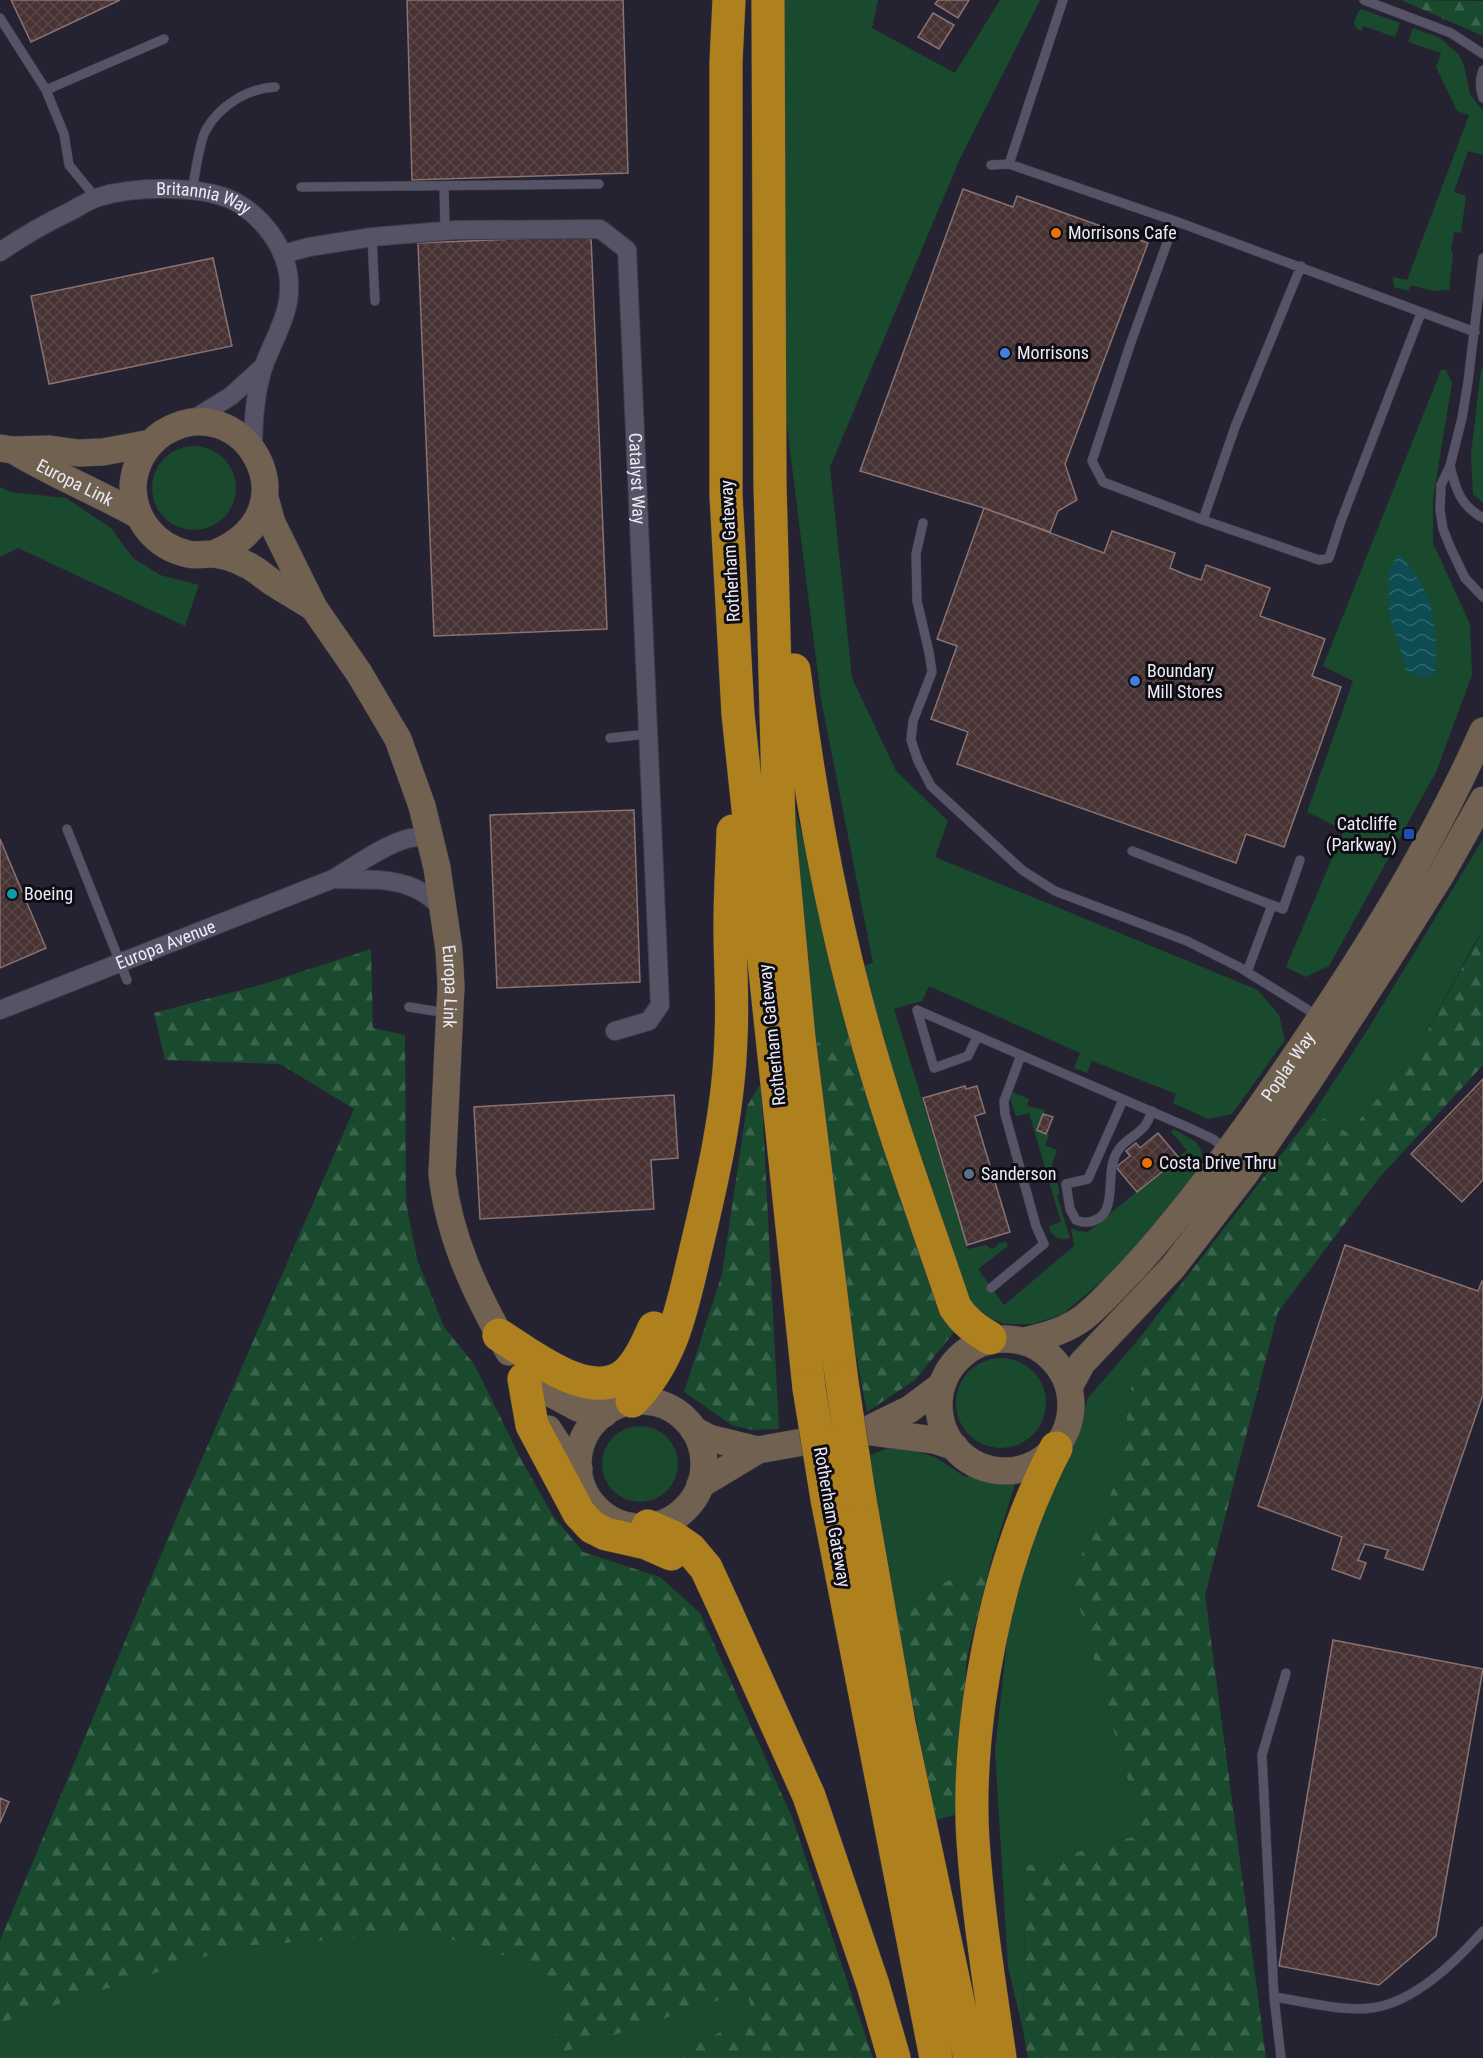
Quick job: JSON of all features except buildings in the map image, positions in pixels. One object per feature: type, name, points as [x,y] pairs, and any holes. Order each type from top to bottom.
[{"type":"highway","name":"Rotherham Gateway","points":[[729,0],[726,62],[726,495],[738,714],[809,1388],[827,1499],[936,2058]]},
{"type":"highway","name":"Rotherham Gateway","points":[[768,0],[770,484],[779,826],[799,1038],[842,1382],[860,1494],[899,1724],[970,2058]]},
{"type":"highway","points":[[770,484],[804,753],[834,908],[862,1023],[896,1133],[955,1306],[967,1322],[990,1338]]},
{"type":"highway","points":[[618,1407],[649,1384],[677,1325],[710,1191],[726,1100],[731,1037],[730,924],[738,714]]},
{"type":"highway","points":[[499,1335],[562,1374],[585,1382],[600,1384],[616,1380],[627,1373],[642,1353],[665,1306],[710,1191]]},
{"type":"highway","points":[[524,1379],[532,1425],[579,1513],[592,1527],[606,1534],[665,1550],[686,1562],[712,1583]]},
{"type":"highway","points":[[1000,2058],[973,1839],[975,1741],[981,1691],[998,1598],[1028,1506],[1056,1448]]},
{"type":"highway","points":[[648,1526],[673,1537],[690,1549],[705,1568],[724,1607],[809,1796],[869,1974],[894,2058]]},
{"type":"main road","name":"Europa Link","points":[[265,498],[259,517],[248,534],[232,547],[213,554],[190,555],[169,548],[151,534],[138,515],[133,496],[134,477],[140,459],[152,443],[162,434],[186,424],[205,423],[224,427],[240,436],[253,450],[261,465],[265,481],[265,498],[272,523],[314,608],[359,672],[398,740],[422,806],[444,910],[450,962],[442,1174],[445,1202],[457,1245],[499,1335],[524,1379],[540,1415],[563,1452],[579,1469]]},
{"type":"main road","name":"Europa Link","points":[[6,449],[103,452],[152,443]]},
{"type":"main road","name":"Europa Link","points":[[6,449],[138,515]]},
{"type":"main road","name":"Europa Link","points":[[213,554],[248,565],[314,608]]},
{"type":"main road","name":"Poplar Way","points":[[1025,1341],[1053,1335],[1084,1317],[1167,1232],[1229,1152],[1322,1019],[1380,927],[1429,843],[1483,731]]},
{"type":"main road","name":"Poplar Way","points":[[1069,1387],[1082,1363],[1173,1267],[1245,1174],[1388,959],[1442,873],[1483,800]]},
{"type":"main road","points":[[990,1338],[1025,1341],[1044,1351],[1060,1367],[1069,1387],[1071,1413],[1066,1431],[1056,1448],[1039,1462],[1020,1470],[998,1471],[978,1466],[960,1454],[947,1438],[940,1418],[939,1398],[942,1385],[953,1363],[967,1350],[990,1338]]},
{"type":"main road","points":[[524,1379],[578,1408],[618,1407],[654,1402],[666,1406],[686,1420],[694,1430],[703,1451],[704,1462],[700,1485],[684,1510],[667,1521],[648,1526],[621,1524],[595,1506],[581,1483],[579,1469],[582,1442],[591,1426],[618,1407]]},
{"type":"main road","points":[[700,1485],[758,1450],[865,1431],[910,1409],[942,1385]]},
{"type":"main road","points":[[694,1430],[709,1438],[758,1450]]},
{"type":"main road","points":[[865,1431],[934,1440],[955,1448]]},
{"type":"street","name":"Britannia Way","points":[[0,252],[30,232],[96,198],[134,189],[192,190],[240,204],[267,227],[283,254],[290,284],[285,316],[264,366],[253,430],[253,450]]},
{"type":"street","name":"Catalyst Way","points":[[283,254],[309,247],[372,237],[445,231],[600,229],[627,250],[660,1005],[649,1021],[615,1031]]},
{"type":"street","name":"Britannia Way","points":[[186,424],[231,396],[264,366]]},
{"type":"street","name":"Europa Avenue","points":[[0,1010],[333,879],[364,860],[409,838],[429,837]]},
{"type":"street","name":"Europa Avenue","points":[[333,879],[403,883],[423,892],[444,910]]},
{"type":"lane","points":[[1009,164],[1063,0]]},
{"type":"lane","points":[[1364,0],[1450,33],[1483,54]]},
{"type":"lane","points":[[0,18],[46,90],[64,134],[69,165],[96,198]]},
{"type":"lane","points":[[46,90],[164,39]]},
{"type":"lane","points":[[1483,70],[1480,77],[1480,89],[1483,98]]},
{"type":"lane","points":[[192,190],[205,131],[226,105],[261,87],[275,87]]},
{"type":"lane","points":[[991,165],[1009,164],[1175,221],[1475,332]]},
{"type":"lane","points":[[301,187],[599,184]]},
{"type":"lane","points":[[444,186],[445,231]]},
{"type":"lane","points":[[1175,221],[1128,351],[1092,461],[1103,482],[1203,520],[1319,561],[1329,558],[1421,313]]},
{"type":"lane","points":[[372,237],[375,301]]},
{"type":"lane","points":[[1483,258],[1481,299],[1462,418],[1450,466],[1441,485],[1440,510],[1443,529],[1450,549],[1465,578],[1483,597]]},
{"type":"lane","points":[[1203,520],[1235,427],[1301,266]]},
{"type":"lane","points":[[1450,466],[1460,497],[1471,511],[1483,518]]},
{"type":"lane","points":[[923,523],[916,554],[917,602],[932,672],[913,721],[911,740],[918,761],[931,786],[1022,870],[1055,891],[1187,941],[1247,972],[1322,1019]]},
{"type":"lane","points":[[610,738],[648,734]]},
{"type":"lane","points":[[67,829],[127,980]]},
{"type":"lane","points":[[1132,851],[1283,909],[1300,860]]},
{"type":"lane","points":[[1247,972],[1272,905]]},
{"type":"lane","points":[[409,1008],[449,1014]]},
{"type":"lane","points":[[977,1037],[968,1056],[934,1068],[917,1010],[1152,1111],[1213,1139],[1229,1152]]},
{"type":"lane","points":[[991,1288],[1044,1244],[1036,1226],[1005,1114],[1004,1101],[1021,1055]]},
{"type":"lane","points":[[1123,1100],[1088,1179],[1066,1184],[1070,1209],[1076,1221],[1093,1222],[1106,1212],[1109,1202],[1110,1178],[1119,1149],[1146,1125],[1152,1111]]},
{"type":"lane","points":[[1281,2058],[1274,1997],[1262,1755],[1287,1673]]},
{"type":"lane","points":[[1274,1997],[1350,2008],[1371,2008],[1403,1999],[1456,1962],[1483,1932]]},
{"type":"green space","points":[[782,0],[878,0],[872,28],[955,73],[1000,0],[1040,0],[959,161],[830,467],[852,678],[896,771],[948,821],[935,857],[1258,990],[1279,1015],[1285,1040],[1232,1114],[1208,1119],[1173,1103],[1176,1094],[1092,1061],[1087,1073],[1074,1068],[1080,1053],[929,986],[922,1001],[894,1009],[968,1249],[986,1245],[991,1249],[999,1243],[1006,1242],[1008,1246],[978,1269],[1004,1305],[1074,1246],[1071,1228],[1088,1232],[1187,1150],[1171,1132],[1174,1129],[1196,1142],[1201,1150],[1203,1161],[1192,1179],[1140,1243],[1110,1274],[1063,1314],[1033,1324],[1004,1324],[981,1314],[963,1295],[857,968],[873,963],[821,699],[784,402]]},
{"type":"green space","points":[[1401,0],[1483,1],[1483,36]]},
{"type":"green space","points":[[1361,9],[1400,23],[1395,37],[1363,26],[1361,31],[1357,29],[1354,23]]},
{"type":"green space","points":[[1413,28],[1440,38],[1459,55],[1464,65],[1470,94],[1483,111],[1483,155],[1468,151],[1454,192],[1466,196],[1461,233],[1454,232],[1449,290],[1433,291],[1410,285],[1409,291],[1394,287],[1393,277],[1407,280],[1469,115],[1457,111],[1436,67],[1441,53],[1408,42]]},
{"type":"green space","points":[[1481,369],[1483,369],[1483,503],[1473,494],[1471,454]]},
{"type":"green space","points":[[1441,370],[1446,370],[1452,383],[1433,499],[1433,543],[1470,624],[1472,675],[1436,772],[1329,966],[1306,977],[1286,967],[1344,830],[1307,812],[1353,681],[1323,666]]},
{"type":"green space","points":[[194,446],[210,449],[224,458],[233,472],[236,488],[233,504],[224,518],[210,527],[194,530],[178,527],[164,518],[155,504],[152,488],[155,472],[164,458],[178,449]]},
{"type":"green space","points":[[0,487],[10,492],[66,498],[111,528],[133,558],[160,575],[199,585],[185,626],[18,548],[0,557]]},
{"type":"green space","points":[[792,795],[850,1033],[811,1044]]},
{"type":"green space","points":[[1483,839],[1483,934],[1477,939],[1413,1057],[1348,1133],[1314,1112],[1368,1029]]},
{"type":"green space","points":[[1483,934],[1483,1065],[1379,1178],[1278,1312],[1205,1595],[1266,2058],[1028,2058],[1023,2030],[1026,1866],[1143,1834],[1071,1577],[1118,1478],[1138,1340],[1314,1112],[1348,1133],[1413,1057],[1478,939]]},
{"type":"green space","points":[[371,949],[373,1028],[405,1035],[406,1202],[417,1259],[444,1327],[474,1364],[522,1461],[553,1516],[583,1552],[660,1577],[700,1613],[792,1817],[873,2058],[671,2058],[753,2015],[747,1991],[560,2053],[552,2045],[566,2006],[536,1965],[430,1933],[238,1946],[0,2023],[0,1941],[184,1500],[354,1109],[280,1064],[165,1060],[154,1013],[264,984]]},
{"type":"green space","points":[[850,1033],[912,1227],[954,1332],[915,1380],[867,1412],[837,1255],[811,1044]]},
{"type":"green space","points":[[761,1083],[779,1429],[753,1430],[732,1425],[684,1392],[722,1274],[747,1106]]},
{"type":"green space","points":[[1012,1092],[1029,1099],[1027,1106],[1045,1110],[1037,1130],[1049,1135],[1045,1145],[1057,1150],[1052,1164],[1060,1194],[1057,1195],[1070,1238],[1059,1238],[1050,1230],[1049,1226],[1061,1222],[1029,1113],[1016,1116],[1011,1101]]},
{"type":"green space","points":[[1138,1340],[1118,1478],[1071,1577],[1143,1834],[1026,1866],[1023,2030],[1008,1967],[995,1751],[1009,1623],[1035,1528],[1069,1460],[1088,1398]]},
{"type":"green space","points":[[1001,1358],[1018,1362],[1033,1371],[1042,1386],[1046,1403],[1042,1420],[1033,1435],[1018,1444],[1001,1448],[984,1444],[969,1435],[960,1420],[956,1403],[960,1386],[969,1371],[984,1362]]},
{"type":"green space","points":[[648,1426],[661,1432],[672,1443],[678,1456],[676,1479],[661,1496],[648,1502],[632,1502],[619,1496],[604,1479],[602,1456],[608,1443],[625,1428]]},
{"type":"green space","points":[[896,1445],[935,1457],[964,1476],[1015,1484],[991,1561],[893,1606],[870,1455]]},
{"type":"green space","points":[[184,1500],[864,2058],[0,2058],[0,1941]]},
{"type":"green space","points":[[991,1561],[966,1662],[962,1813],[936,1820],[893,1606]]},
{"type":"water","points":[[1399,554],[1419,580],[1430,603],[1436,652],[1435,677],[1418,676],[1406,670],[1389,616],[1389,569]]},
{"type":"place","name":"Morrisons Cafe","points":[[1056,233]]},
{"type":"place","name":"Morrisons","points":[[1005,353]]},
{"type":"place","name":"Boundary Mill Stores","points":[[1135,681]]},
{"type":"place","name":"Catcliffe (Parkway)","points":[[1409,834]]},
{"type":"place","name":"Boeing","points":[[12,894]]},
{"type":"place","name":"Costa Drive Thru","points":[[1147,1163]]},
{"type":"place","name":"Sanderson","points":[[969,1174]]}]
